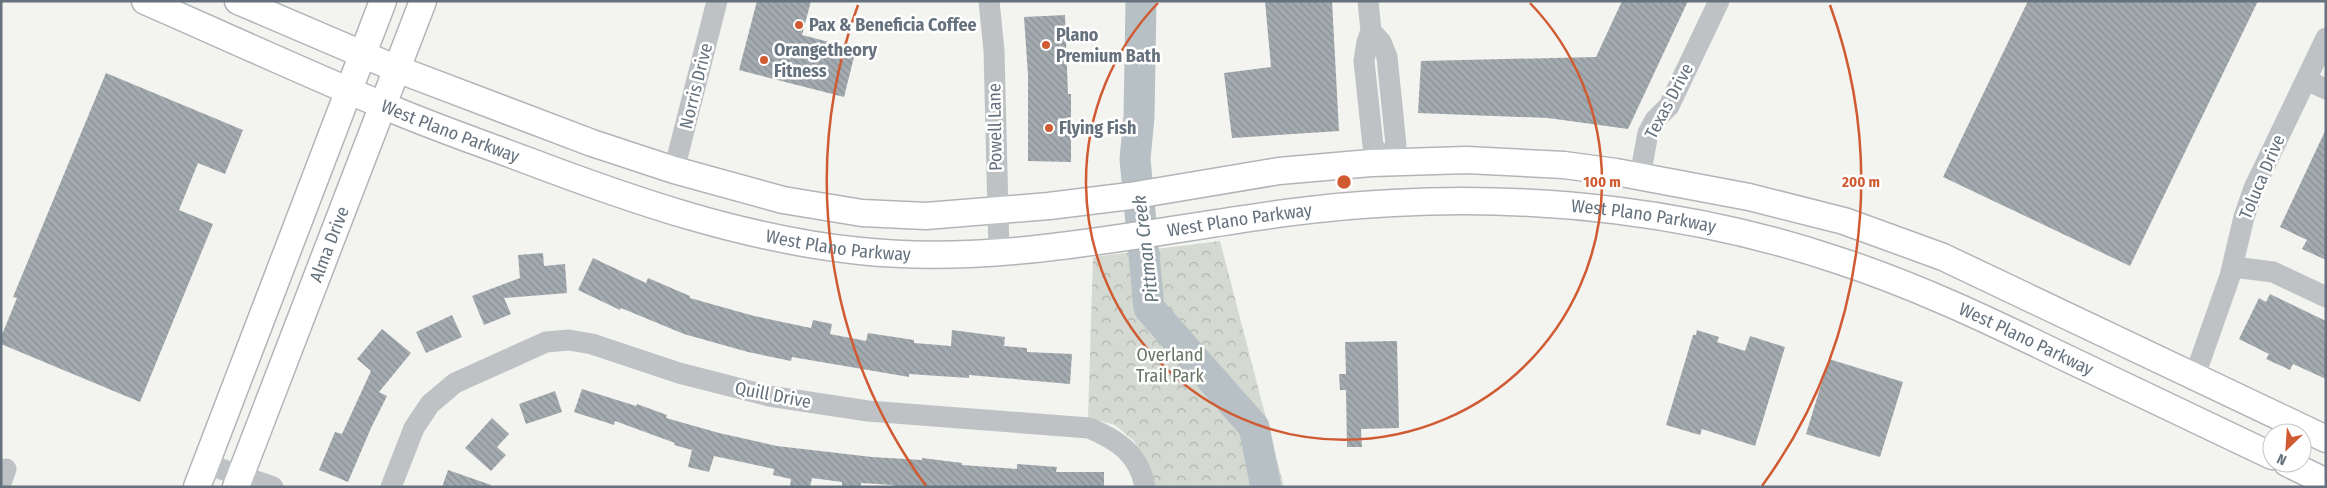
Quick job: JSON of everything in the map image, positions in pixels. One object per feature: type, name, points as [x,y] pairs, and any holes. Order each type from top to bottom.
[{"type":"main road","name":"West Plano Parkway","points":[[145,1],[383,106],[598,188],[746,231],[812,245],[915,255],[1040,249],[1306,210],[1389,203],[1458,201],[1530,202],[1666,217],[1741,233],[1833,258],[1939,298],[2262,451]]},
{"type":"main road","name":"West Plano Parkway","points":[[238,1],[397,69],[592,143],[674,170],[783,200],[862,213],[926,216],[996,210],[1103,199],[1278,171],[1386,162],[1467,160],[1564,165],[1640,176],[1749,197],[1844,221],[1943,257],[2194,378],[2326,439]]},
{"type":"main road","name":"Alma Drive","points":[[202,475],[383,1]]},
{"type":"main road","name":"Alma Drive","points":[[239,481],[423,1]]},
{"type":"main road","points":[[662,208],[674,170]]},
{"type":"main road","points":[[1741,233],[1749,197]]},
{"type":"main road","points":[[1833,258],[1844,221]]},
{"type":"main road","points":[[2177,411],[2194,378]]},
{"type":"main road","points":[[2308,473],[2326,482]]},
{"type":"street","name":"Norris Drive","points":[[674,170],[718,1]]},
{"type":"street","name":"Powell Lane","points":[[989,1],[994,51],[998,252]]},
{"type":"street","points":[[1368,1],[1371,32],[1367,42],[1364,61],[1373,146],[1386,162]]},
{"type":"street","name":"Texas Drive","points":[[1640,176],[1648,133],[1655,120],[1669,106],[1719,1]]},
{"type":"street","name":"Toluca Drive","points":[[2194,378],[2232,268],[2244,217],[2254,188],[2326,38]]},
{"type":"street","points":[[2306,80],[2326,89]]},
{"type":"street","points":[[2232,268],[2273,272],[2326,297]]},
{"type":"street","name":"Quill Drive","points":[[391,487],[414,428],[430,404],[455,384],[470,375],[546,342],[569,340],[592,344],[679,373],[769,396],[868,411],[1089,428],[1112,438],[1130,454],[1143,475],[1145,487]]},
{"type":"street","points":[[202,475],[273,487]]},
{"type":"green space","name":"Overland Trail Park","points":[[1220,241],[1284,487],[1150,487],[1146,462],[1134,441],[1115,425],[1088,418],[1093,257]]},
{"type":"building","points":[[757,1],[811,1],[802,35],[856,49],[844,97],[739,70]]},
{"type":"building","points":[[1265,1],[1332,1],[1339,131],[1232,138],[1224,73],[1271,67]]},
{"type":"building","points":[[1622,1],[1688,1],[1628,129],[1548,118],[1418,113],[1421,61],[1596,57]]},
{"type":"building","points":[[2028,1],[2258,1],[2130,266],[1943,177]]},
{"type":"building","points":[[1065,15],[1068,94],[1071,94],[1071,162],[1028,161],[1028,75],[1024,17]]},
{"type":"building","points":[[106,73],[243,130],[225,174],[198,163],[179,210],[213,224],[140,402],[1,344],[1,337],[17,298],[13,297]]},
{"type":"building","points":[[2326,129],[2326,260],[2302,249],[2307,240],[2280,227]]},
{"type":"building","points":[[543,253],[544,266],[565,264],[567,293],[504,298],[511,314],[484,325],[472,296],[520,278],[518,255]]},
{"type":"building","points":[[593,258],[646,283],[648,278],[690,296],[690,298],[754,316],[811,328],[813,320],[832,324],[830,334],[866,341],[868,333],[914,340],[914,343],[951,346],[952,330],[1005,337],[1004,346],[1027,348],[1027,352],[1072,354],[1070,384],[969,375],[969,378],[909,374],[909,377],[792,357],[791,361],[748,352],[684,334],[621,308],[620,310],[578,290]]},
{"type":"building","points":[[2270,294],[2326,321],[2326,379],[2293,364],[2290,370],[2266,359],[2269,354],[2239,339],[2259,298],[2266,302]]},
{"type":"building","points":[[452,315],[462,337],[426,353],[416,332]]},
{"type":"building","points":[[382,329],[411,353],[379,392],[387,396],[348,482],[319,470],[335,432],[342,434],[371,371],[357,359]]},
{"type":"building","points":[[1697,330],[1719,337],[1717,342],[1745,351],[1750,336],[1785,347],[1755,446],[1702,429],[1700,435],[1666,425],[1693,335],[1696,335]]},
{"type":"building","points":[[1397,341],[1399,428],[1361,429],[1362,447],[1347,447],[1346,390],[1340,390],[1339,374],[1346,374],[1345,342]]},
{"type":"building","points":[[1829,359],[1903,382],[1880,457],[1806,434]]},
{"type":"building","points":[[582,389],[636,406],[637,404],[667,415],[666,418],[719,433],[777,446],[872,457],[922,460],[922,458],[962,463],[962,465],[1017,469],[1017,464],[1057,467],[1056,472],[1104,472],[1104,487],[893,487],[893,485],[861,483],[861,487],[842,487],[842,482],[812,478],[810,487],[790,487],[791,479],[773,475],[774,469],[714,456],[709,472],[688,467],[692,450],[674,445],[675,443],[615,421],[614,425],[574,412]]},
{"type":"building","points":[[555,391],[562,412],[526,424],[519,404]]},
{"type":"building","points":[[492,418],[509,434],[497,447],[506,455],[491,471],[465,448]]},
{"type":"building","points":[[448,470],[491,485],[490,487],[442,487]]},
{"type":"waterway","name":"Pittman Creek","points":[[1141,1],[1139,117],[1135,159],[1149,308],[1254,427],[1266,487]]},
{"type":"place","name":"Pax & Beneficia Coffee","points":[[799,25]]},
{"type":"place","name":"Plano Premium Bath","points":[[1046,45]]},
{"type":"place","name":"Orangetheory Fitness","points":[[764,60]]},
{"type":"place","name":"Flying Fish","points":[[1049,128]]}]
